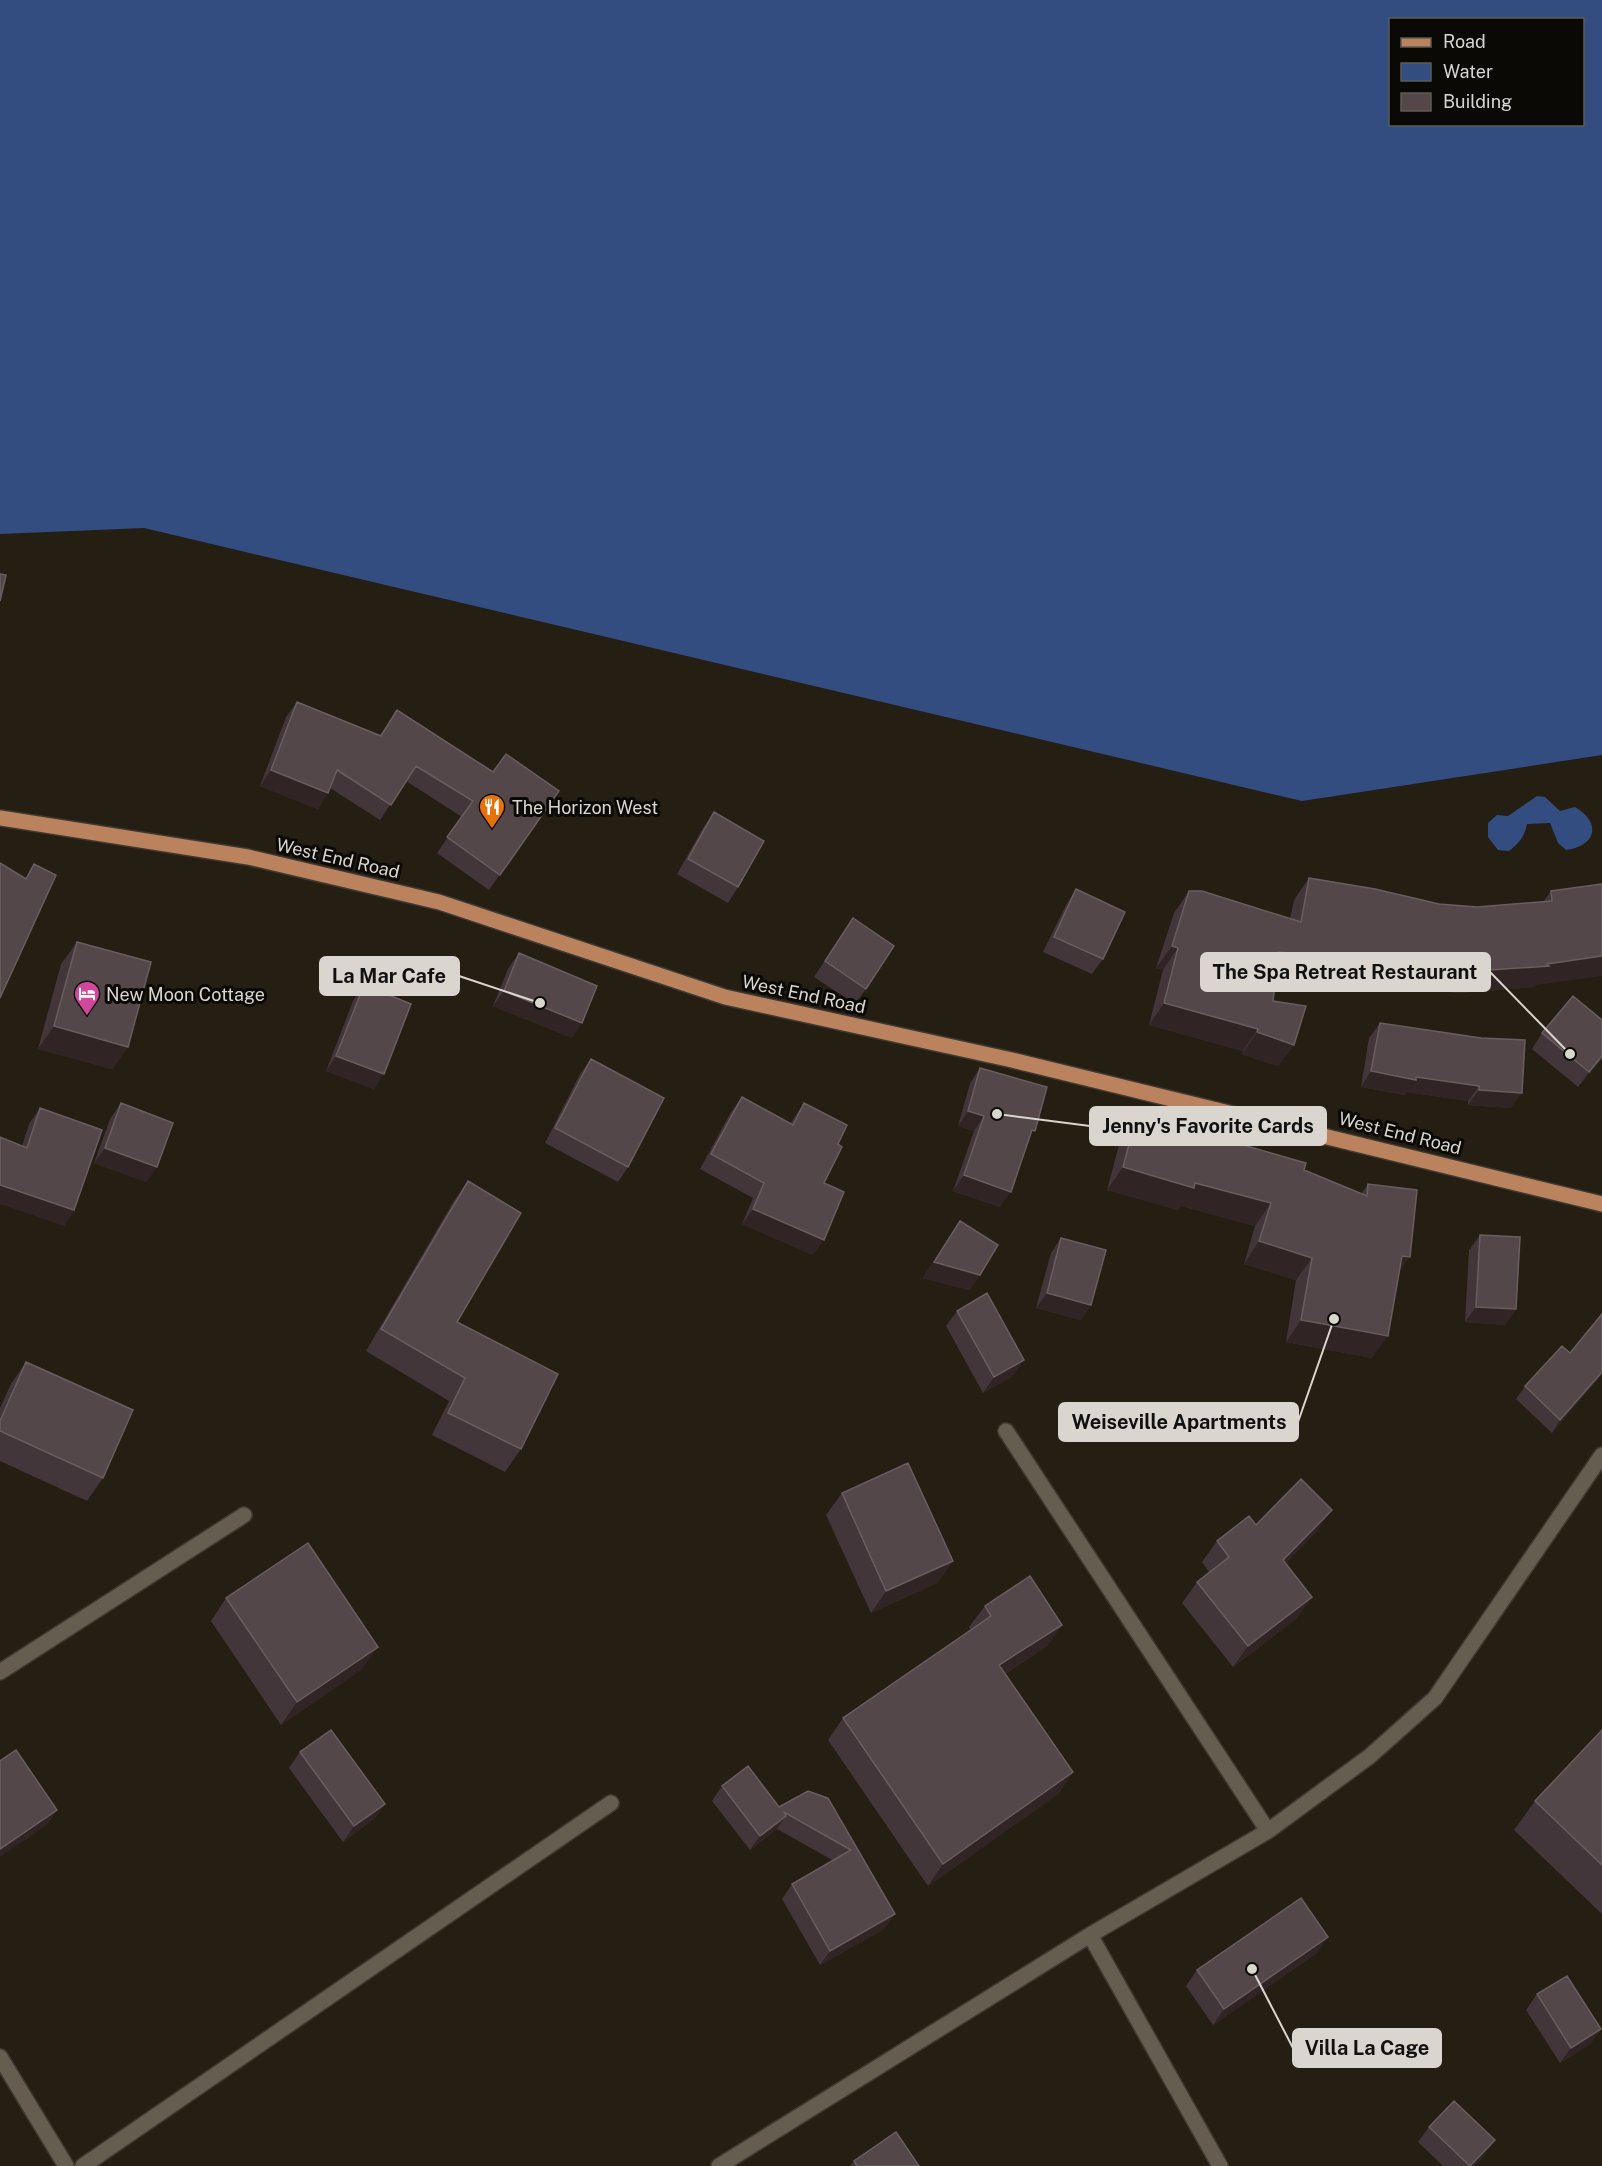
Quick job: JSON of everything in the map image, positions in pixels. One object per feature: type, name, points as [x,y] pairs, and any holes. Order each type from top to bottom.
[{"type":"main road","name":"West End Road","points":[[0,818],[248,857],[428,900],[724,997],[1024,1063],[1602,1204]]},
{"type":"street","points":[[1006,1431],[1268,1831]]},
{"type":"street","points":[[719,2166],[1090,1935],[1268,1831],[1370,1756],[1435,1698],[1602,1455]]},
{"type":"street","points":[[0,1672],[244,1515]]},
{"type":"street","points":[[83,2166],[611,1803]]},
{"type":"street","points":[[1090,1935],[1220,2166]]},
{"type":"street","points":[[0,2057],[66,2166]]},
{"type":"water","points":[[0,0],[1602,0],[1602,755],[1302,801],[144,528],[0,534]]},
{"type":"water","points":[[1537,796],[1545,797],[1560,811],[1575,807],[1584,813],[1592,827],[1589,839],[1576,848],[1566,850],[1558,843],[1550,823],[1527,824],[1523,836],[1513,848],[1509,851],[1498,850],[1488,837],[1488,823],[1497,815],[1508,816]]},
{"type":"building","points":[[0,574],[6,575],[0,601]]},
{"type":"building","points":[[297,702],[381,736],[397,710],[493,772],[506,754],[559,791],[500,875],[447,837],[473,801],[416,766],[391,805],[337,770],[328,793],[271,770]]},
{"type":"building","points":[[714,812],[764,841],[738,887],[688,859]]},
{"type":"building","points":[[0,863],[26,879],[34,864],[56,875],[0,998]]},
{"type":"building","points":[[1309,878],[1375,889],[1439,904],[1477,907],[1552,901],[1551,891],[1602,884],[1602,956],[1547,964],[1549,966],[1475,971],[1279,952],[1273,1001],[1306,1006],[1294,1045],[1257,1032],[1258,1029],[1164,1003],[1178,948],[1172,946],[1189,891],[1202,891],[1301,922]]},
{"type":"building","points":[[1076,889],[1125,912],[1103,959],[1054,937]]},
{"type":"building","points":[[853,918],[894,946],[866,989],[825,961]]},
{"type":"building","name":"New Moon Cottage","points":[[77,942],[151,962],[128,1047],[54,1026]]},
{"type":"building","points":[[519,953],[597,986],[582,1023],[504,991]]},
{"type":"building","points":[[364,985],[411,1004],[384,1074],[336,1056]]},
{"type":"building","points":[[1573,996],[1602,1020],[1602,1056],[1589,1072],[1542,1033]]},
{"type":"building","points":[[1380,1023],[1481,1038],[1525,1040],[1522,1093],[1479,1090],[1479,1086],[1416,1077],[1416,1080],[1371,1071]]},
{"type":"building","points":[[591,1059],[664,1098],[628,1167],[555,1128]]},
{"type":"building","points":[[980,1068],[1047,1087],[1035,1131],[1032,1130],[1011,1192],[964,1175],[984,1116],[968,1111]]},
{"type":"building","points":[[742,1097],[793,1125],[804,1103],[847,1125],[838,1144],[842,1147],[824,1183],[844,1192],[824,1240],[753,1209],[764,1183],[711,1154]]},
{"type":"building","points":[[121,1103],[173,1123],[157,1167],[105,1148]]},
{"type":"building","points":[[1139,1107],[1210,1128],[1208,1135],[1306,1163],[1304,1170],[1367,1196],[1368,1184],[1417,1190],[1410,1257],[1402,1256],[1388,1336],[1301,1320],[1312,1258],[1259,1241],[1271,1203],[1195,1183],[1194,1188],[1123,1167]]},
{"type":"building","points":[[40,1108],[102,1130],[74,1210],[0,1185],[0,1137],[27,1148]]},
{"type":"building","points":[[468,1181],[521,1213],[457,1322],[558,1374],[521,1449],[448,1413],[465,1378],[381,1329]]},
{"type":"building","points":[[960,1221],[998,1245],[980,1275],[934,1262]]},
{"type":"building","points":[[1480,1235],[1520,1237],[1516,1309],[1476,1307]]},
{"type":"building","points":[[1061,1238],[1106,1250],[1091,1305],[1047,1293]]},
{"type":"building","points":[[987,1293],[1024,1360],[994,1377],[957,1311]]},
{"type":"building","points":[[1602,1314],[1602,1372],[1560,1420],[1525,1386],[1562,1346],[1570,1353]]},
{"type":"building","points":[[26,1362],[133,1410],[103,1478],[0,1431],[0,1421]]},
{"type":"building","points":[[908,1463],[953,1561],[886,1591],[842,1493]]},
{"type":"building","points":[[1301,1479],[1332,1510],[1283,1560],[1312,1597],[1248,1646],[1197,1582],[1229,1557],[1217,1541],[1249,1516],[1256,1525]]},
{"type":"building","points":[[308,1543],[378,1647],[297,1702],[226,1598]]},
{"type":"building","points":[[1030,1576],[1062,1625],[999,1665],[1073,1772],[943,1864],[843,1718],[991,1616],[985,1606]]},
{"type":"building","points":[[331,1730],[385,1804],[354,1826],[300,1752]]},
{"type":"building","points":[[1602,1730],[1602,1865],[1535,1801]]},
{"type":"building","points":[[16,1750],[57,1810],[0,1849],[0,1761]]},
{"type":"building","points":[[748,1766],[779,1807],[808,1791],[828,1798],[895,1914],[830,1951],[792,1884],[851,1850],[784,1812],[786,1816],[760,1836],[722,1786]]},
{"type":"building","points":[[1301,1898],[1328,1937],[1224,2009],[1197,1970]]},
{"type":"building","points":[[1567,1976],[1601,2029],[1571,2048],[1537,1994]]},
{"type":"building","points":[[1454,2101],[1495,2140],[1470,2166],[1429,2127]]},
{"type":"building","points":[[896,2132],[919,2166],[857,2166],[854,2161]]},
{"type":"place","name":"The Horizon West","points":[[492,830]]},
{"type":"place","name":"La Mar Cafe","points":[[540,1003]]},
{"type":"place","name":"New Moon Cottage","points":[[87,1017]]},
{"type":"place","name":"The Spa Retreat Restaurant","points":[[1570,1054]]},
{"type":"place","name":"Jenny's Favorite Cards","points":[[997,1114]]},
{"type":"place","name":"Weiseville Apartments","points":[[1334,1319]]},
{"type":"place","name":"Villa La Cage","points":[[1252,1969]]}]
